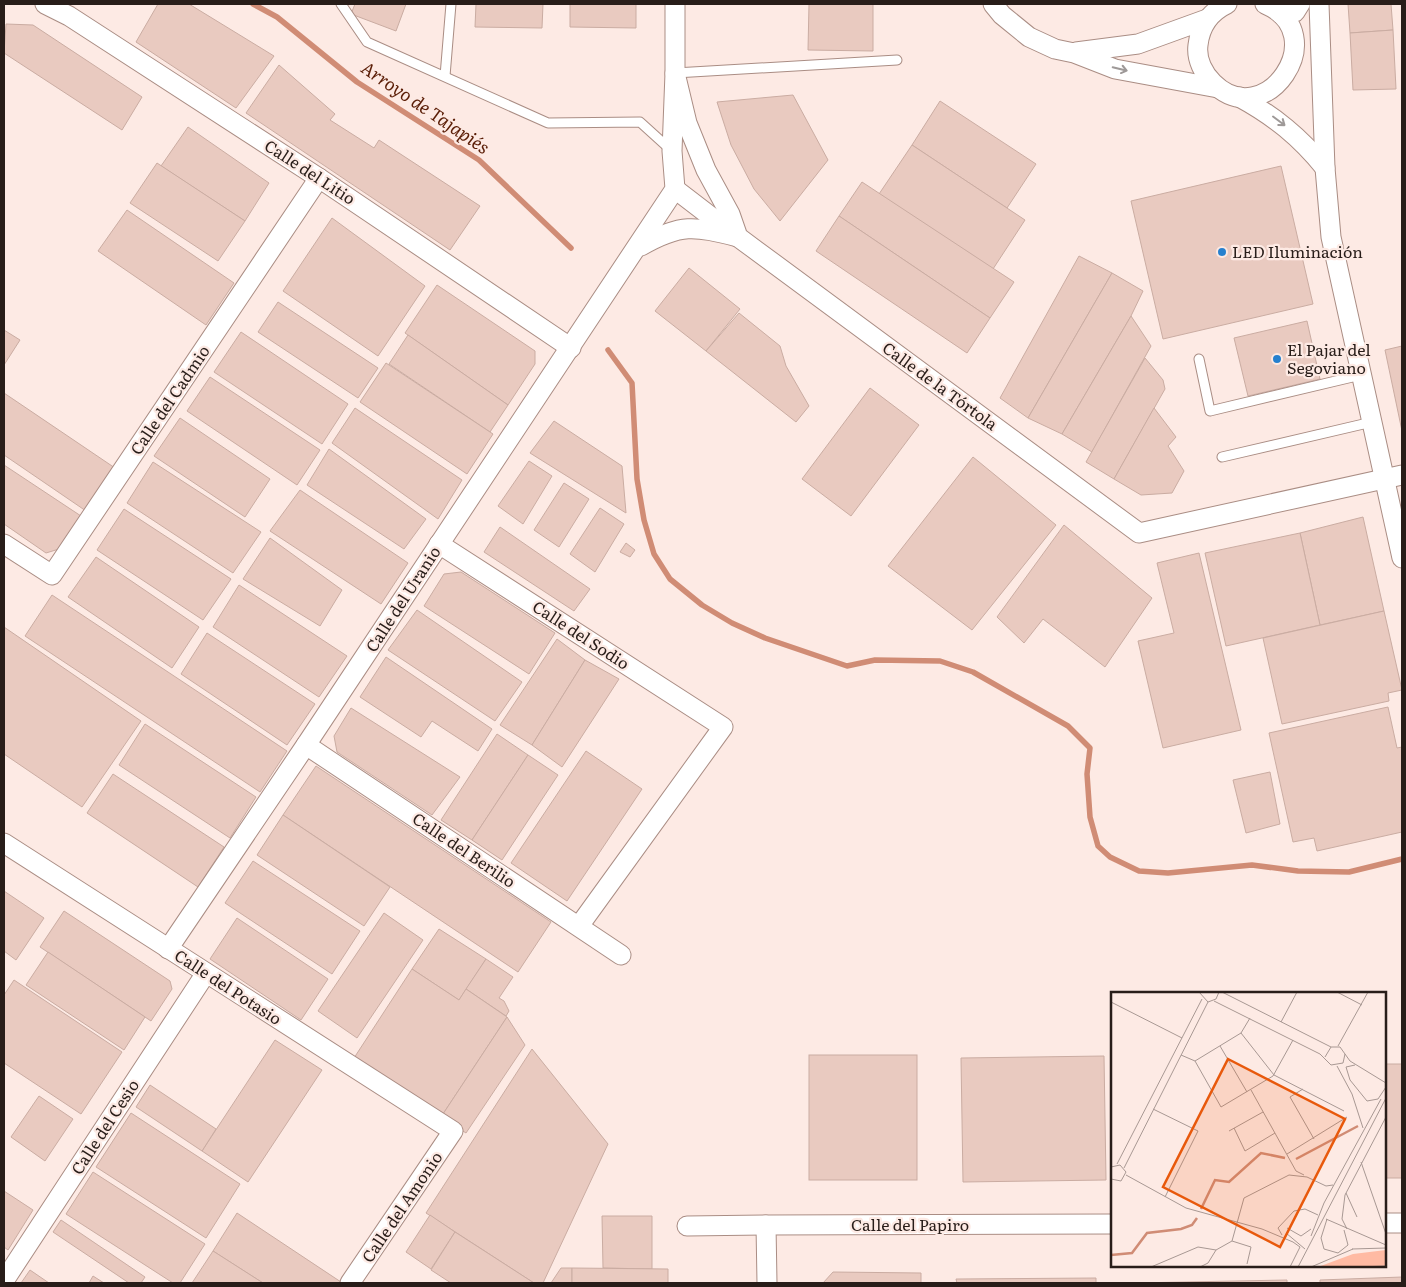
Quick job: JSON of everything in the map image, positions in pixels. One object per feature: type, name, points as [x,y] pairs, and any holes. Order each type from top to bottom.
[{"type":"street","name":"Calle del Litio","points":[[45,4],[69,16],[319,178],[571,348]]},
{"type":"street","points":[[675,4],[672,150],[675,189]]},
{"type":"street","points":[[993,4],[1002,15],[1029,37],[1054,49],[1074,53],[1115,69],[1218,88],[1237,96],[1269,113],[1288,128],[1308,146],[1325,168]]},
{"type":"street","points":[[1074,53],[1138,44],[1227,4]]},
{"type":"street","points":[[1265,4],[1310,49],[1316,62],[1322,106]]},
{"type":"street","points":[[1237,96],[1253,96],[1268,92],[1280,83],[1290,70],[1294,56],[1289,26],[1300,4]]},
{"type":"street","points":[[1289,26],[1319,6]]},
{"type":"street","points":[[1319,6],[1325,168],[1331,237],[1372,422],[1393,478],[1402,558]]},
{"type":"street","points":[[1210,13],[1200,33],[1198,48],[1200,64],[1207,77],[1218,88]]},
{"type":"street","points":[[637,248],[663,233],[685,227],[738,237],[730,214],[706,170],[687,123],[675,73]]},
{"type":"street","name":"Calle del Cadmio","points":[[4,544],[52,575],[319,178]]},
{"type":"street","name":"Calle de la Tórtola","points":[[675,189],[1139,533],[1393,478]]},
{"type":"street","name":"Calle del Uranio","points":[[168,949],[571,348],[675,189]]},
{"type":"street","name":"Calle del Sodio","points":[[439,544],[723,727],[579,926]]},
{"type":"street","name":"Calle del Berilio","points":[[306,745],[621,955]]},
{"type":"street","name":"Calle del Potasio","points":[[4,843],[453,1131]]},
{"type":"street","name":"Calle del Cesio","points":[[4,1281],[206,973]]},
{"type":"street","name":"Calle del Amonio","points":[[350,1283],[453,1131]]},
{"type":"street","points":[[1386,1223],[1402,1223]]},
{"type":"street","name":"Calle del Papiro","points":[[687,1226],[1111,1224]]},
{"type":"street","points":[[766,1225],[767,1283]]},
{"type":"lane","points":[[341,4],[367,42],[548,123],[640,122],[672,150]]},
{"type":"lane","points":[[445,76],[451,4]]},
{"type":"lane","points":[[675,73],[897,60]]},
{"type":"lane","points":[[1199,358],[1210,411],[1361,375]]},
{"type":"lane","points":[[1222,457],[1372,422]]},
{"type":"building","points":[[158,4],[189,4],[274,56],[236,108],[136,42]]},
{"type":"building","points":[[355,4],[406,4],[396,31],[351,14]]},
{"type":"building","points":[[476,4],[543,4],[542,28],[475,27]]},
{"type":"building","points":[[570,4],[636,4],[636,28],[570,27]]},
{"type":"building","points":[[809,4],[873,4],[873,51],[808,50]]},
{"type":"building","points":[[1348,4],[1391,4],[1393,30],[1350,33]]},
{"type":"building","points":[[6,24],[33,25],[142,97],[122,130],[4,53]]},
{"type":"building","points":[[1393,30],[1396,89],[1353,90],[1350,33]]},
{"type":"building","points":[[279,65],[335,114],[330,120],[374,148],[379,140],[480,206],[450,250],[246,113]]},
{"type":"building","points":[[793,95],[828,160],[780,221],[754,189],[731,145],[717,102]]},
{"type":"building","points":[[940,101],[1036,164],[1007,208],[912,145]]},
{"type":"building","points":[[188,127],[269,183],[245,221],[161,166]]},
{"type":"building","points":[[912,145],[1025,220],[993,269],[879,194]]},
{"type":"building","points":[[157,163],[245,221],[218,261],[130,203]]},
{"type":"building","name":"LED Iluminación","points":[[1281,166],[1313,304],[1163,339],[1131,201]]},
{"type":"building","points":[[862,182],[1014,282],[990,318],[839,216]]},
{"type":"building","points":[[127,210],[234,283],[206,325],[98,251]]},
{"type":"building","points":[[839,216],[990,318],[967,353],[816,251]]},
{"type":"building","points":[[332,218],[425,286],[378,356],[283,291]]},
{"type":"building","points":[[1079,256],[1112,273],[1028,418],[1000,398]]},
{"type":"building","points":[[689,268],[740,309],[706,351],[655,311]]},
{"type":"building","points":[[1112,273],[1143,291],[1131,316],[1062,434],[1028,418]]},
{"type":"building","points":[[437,285],[535,351],[535,364],[508,405],[405,333]]},
{"type":"building","points":[[278,302],[378,368],[358,398],[258,332]]},
{"type":"building","points":[[739,313],[780,346],[786,366],[809,406],[796,422],[706,351]]},
{"type":"building","points":[[1131,316],[1151,346],[1092,452],[1062,434]]},
{"type":"building","name":"El Pajar del Segoviano","points":[[1307,321],[1320,379],[1248,396],[1234,338]]},
{"type":"building","points":[[4,330],[20,340],[4,365]]},
{"type":"building","points":[[241,332],[348,404],[322,444],[214,372]]},
{"type":"building","points":[[408,335],[508,405],[490,432],[389,364]]},
{"type":"building","points":[[1402,346],[1402,431],[1385,350]]},
{"type":"building","points":[[1145,358],[1163,380],[1165,389],[1114,479],[1086,462]]},
{"type":"building","points":[[386,363],[493,434],[467,474],[360,402]]},
{"type":"building","points":[[210,377],[320,450],[297,485],[187,411]]},
{"type":"building","points":[[870,388],[919,425],[851,516],[802,479]]},
{"type":"building","points":[[4,393],[115,468],[86,511],[4,455]]},
{"type":"building","points":[[355,408],[462,480],[438,519],[332,443]]},
{"type":"building","points":[[1154,408],[1176,437],[1168,446],[1184,471],[1172,493],[1141,495],[1114,479]]},
{"type":"building","points":[[180,418],[270,479],[245,517],[154,456]]},
{"type":"building","points":[[554,421],[622,466],[626,513],[530,453]]},
{"type":"building","points":[[329,449],[426,519],[404,549],[307,485]]},
{"type":"building","points":[[973,457],[1056,525],[972,630],[888,566]]},
{"type":"building","points":[[529,461],[552,476],[523,524],[498,506]]},
{"type":"building","points":[[153,462],[261,532],[233,573],[127,503]]},
{"type":"building","points":[[4,465],[81,516],[59,549],[46,553],[4,524]]},
{"type":"building","points":[[564,483],[589,499],[559,547],[534,530]]},
{"type":"building","points":[[300,490],[408,563],[381,604],[270,531]]},
{"type":"building","points":[[600,508],[624,524],[595,572],[570,554]]},
{"type":"building","points":[[124,509],[231,579],[203,620],[97,550]]},
{"type":"building","points":[[1363,517],[1384,611],[1320,625],[1300,533]]},
{"type":"building","points":[[1064,525],[1152,598],[1105,667],[1043,619],[1024,643],[997,617]]},
{"type":"building","points":[[500,527],[590,589],[574,611],[484,552]]},
{"type":"building","points":[[1300,533],[1320,625],[1226,646],[1205,553]]},
{"type":"building","points":[[270,538],[342,590],[320,626],[243,579]]},
{"type":"building","points":[[626,543],[635,550],[630,557],[620,552]]},
{"type":"building","points":[[1199,553],[1241,730],[1163,748],[1138,641],[1174,633],[1157,563]]},
{"type":"building","points":[[96,557],[199,627],[172,668],[68,597]]},
{"type":"building","points":[[461,572],[555,633],[529,674],[424,606],[444,574]]},
{"type":"building","points":[[239,585],[347,656],[319,697],[213,627]]},
{"type":"building","points":[[52,595],[287,751],[260,792],[25,636]]},
{"type":"building","points":[[417,610],[522,682],[495,721],[388,650]]},
{"type":"building","points":[[1384,611],[1402,690],[1388,693],[1389,701],[1282,724],[1263,638]]},
{"type":"building","points":[[4,627],[141,721],[82,807],[4,754]]},
{"type":"building","points":[[207,633],[315,704],[287,745],[181,674]]},
{"type":"building","points":[[557,639],[585,660],[532,745],[500,725]]},
{"type":"building","points":[[386,657],[492,729],[478,751],[432,721],[421,737],[360,697]]},
{"type":"building","points":[[585,660],[619,679],[562,767],[532,745]]},
{"type":"building","points":[[1388,707],[1397,748],[1402,747],[1402,832],[1317,851],[1314,838],[1293,842],[1269,733]]},
{"type":"building","points":[[351,708],[460,777],[432,815],[337,752],[334,736]]},
{"type":"building","points":[[145,724],[256,797],[230,838],[119,765]]},
{"type":"building","points":[[497,734],[528,755],[472,840],[441,820]]},
{"type":"building","points":[[586,751],[642,789],[567,901],[511,863]]},
{"type":"building","points":[[528,755],[558,775],[502,860],[472,840]]},
{"type":"building","points":[[316,766],[551,922],[518,972],[283,815]]},
{"type":"building","points":[[1270,772],[1280,824],[1246,833],[1233,780]]},
{"type":"building","points":[[113,774],[224,847],[198,887],[87,813]]},
{"type":"building","points":[[283,815],[390,887],[364,926],[257,855]]},
{"type":"building","points":[[253,861],[360,931],[332,974],[225,903]]},
{"type":"building","points":[[4,891],[44,918],[16,960],[4,951]]},
{"type":"building","points":[[64,911],[170,981],[172,989],[151,1021],[40,947]]},
{"type":"building","points":[[384,913],[423,940],[357,1038],[318,1011]]},
{"type":"building","points":[[237,918],[328,979],[301,1020],[210,959]]},
{"type":"building","points":[[439,929],[486,959],[459,1000],[412,969]]},
{"type":"building","points":[[48,952],[145,1017],[124,1050],[26,985]]},
{"type":"building","points":[[486,959],[513,977],[499,998],[504,1001],[509,1011],[506,1016],[466,989]]},
{"type":"building","points":[[412,969],[459,1000],[466,989],[507,1017],[441,1117],[354,1058]]},
{"type":"building","points":[[14,980],[122,1052],[81,1114],[4,1063],[4,995]]},
{"type":"building","points":[[507,1017],[525,1045],[466,1133],[441,1117]]},
{"type":"building","points":[[275,1040],[322,1070],[248,1182],[202,1151]]},
{"type":"building","points":[[532,1049],[608,1144],[543,1283],[534,1283],[426,1213]]},
{"type":"building","points":[[809,1055],[917,1055],[917,1180],[809,1180]]},
{"type":"building","points":[[1104,1056],[1106,1180],[963,1182],[961,1058]]},
{"type":"building","points":[[1386,1064],[1402,1064],[1402,1178],[1386,1178]]},
{"type":"building","points":[[150,1085],[216,1129],[202,1151],[136,1107]]},
{"type":"building","points":[[39,1096],[73,1119],[45,1161],[11,1137]]},
{"type":"building","points":[[131,1113],[240,1184],[206,1238],[96,1167]]},
{"type":"building","points":[[93,1172],[205,1244],[180,1283],[173,1283],[66,1214]]},
{"type":"building","points":[[4,1191],[33,1210],[8,1250],[4,1247]]},
{"type":"building","points":[[237,1213],[341,1282],[263,1283],[213,1251]]},
{"type":"building","points":[[430,1215],[455,1232],[431,1269],[406,1252]]},
{"type":"building","points":[[602,1216],[652,1216],[652,1269],[603,1268]]},
{"type":"building","points":[[61,1220],[145,1277],[141,1283],[129,1283],[53,1232]]},
{"type":"building","points":[[455,1232],[534,1283],[451,1283],[431,1270]]},
{"type":"building","points":[[213,1251],[263,1283],[192,1283]]},
{"type":"building","points":[[561,1268],[572,1268],[572,1283],[551,1283]]},
{"type":"building","points":[[572,1268],[668,1269],[668,1283],[572,1283]]},
{"type":"building","points":[[30,1270],[49,1283],[21,1283]]},
{"type":"building","points":[[833,1272],[921,1273],[921,1283],[823,1283]]},
{"type":"building","points":[[93,1276],[104,1283],[89,1283]]},
{"type":"building","points":[[1402,1277],[1402,1283],[1320,1283],[1320,1280]]},
{"type":"building","points":[[1096,1278],[1096,1283],[957,1283],[956,1279]]},
{"type":"building","points":[[1287,1280],[1287,1283],[1133,1283]]},
{"type":"waterway","name":"Arroyo de Tajapiés","points":[[253,4],[277,17],[357,82],[479,160],[571,248]]},
{"type":"waterway","name":"Arroyo de Tajapiés","points":[[608,350],[632,383],[637,479],[644,520],[654,554],[670,579],[702,605],[732,623],[765,638],[847,666],[875,660],[940,661],[973,672],[1068,726],[1090,748],[1087,774],[1090,817],[1098,846],[1110,857],[1139,871],[1168,873],[1252,865],[1298,871],[1349,872],[1402,859]]},
{"type":"place","name":"LED Iluminación","points":[[1222,252]]},
{"type":"place","name":"El Pajar del Segoviano","points":[[1277,359]]}]
